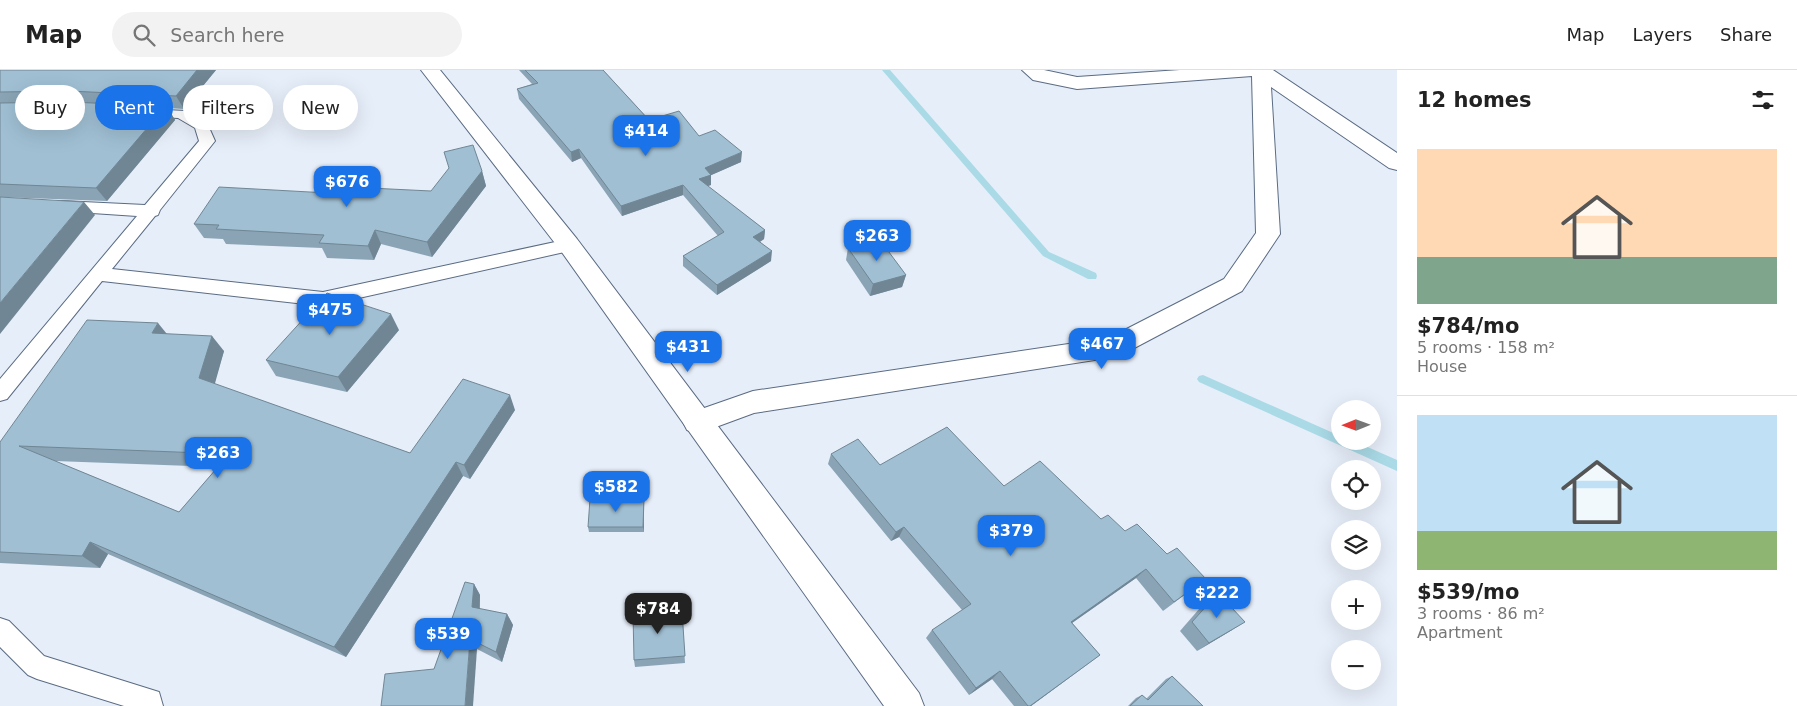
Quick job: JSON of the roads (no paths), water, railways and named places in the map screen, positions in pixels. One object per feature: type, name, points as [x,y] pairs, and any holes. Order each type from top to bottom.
[{"type":"street","points":[[430,70],[569,246],[906,706]]},
{"type":"street","points":[[1032,70],[1040,76],[1077,83],[1260,70],[1397,163]]},
{"type":"street","points":[[697,422],[753,402],[1114,347],[1233,285],[1268,234],[1260,70]]},
{"type":"lane","points":[[0,392],[152,211],[207,141],[202,126],[181,114],[173,114]]},
{"type":"lane","points":[[47,206],[152,211]]},
{"type":"lane","points":[[98,274],[322,299],[569,246]]},
{"type":"lane","points":[[0,630],[37,666],[150,701],[150,706]]},
{"type":"waterway","points":[[886,70],[1046,254],[1092,276]]},
{"type":"waterway","points":[[1203,379],[1331,437]]},
{"type":"waterway","points":[[1361,450],[1397,466]]}]
